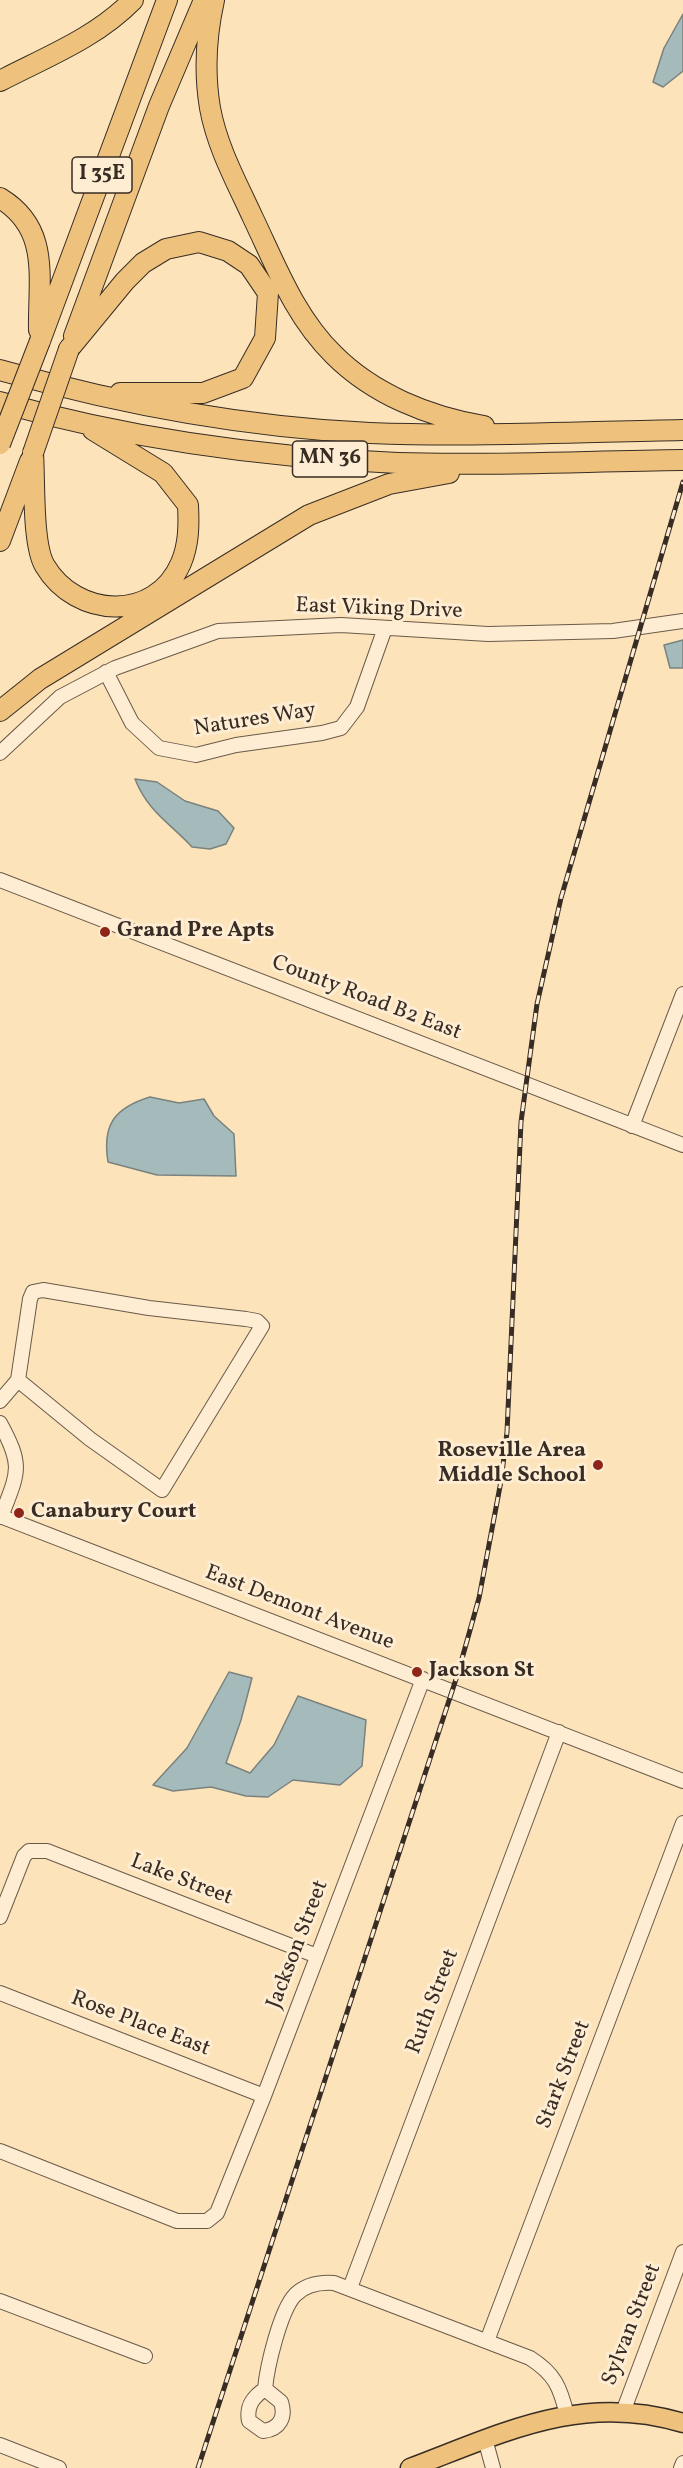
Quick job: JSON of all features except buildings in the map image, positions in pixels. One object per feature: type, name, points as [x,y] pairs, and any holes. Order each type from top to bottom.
[{"type":"highway","points":[[0,81],[83,39],[105,25],[133,0]]},
{"type":"highway","name":"I 35E","points":[[0,444],[167,0]]},
{"type":"highway","name":"I 35E","points":[[0,541],[33,456],[159,106],[204,0]]},
{"type":"highway","points":[[214,0],[206,59],[208,94],[217,136],[287,290],[321,341],[353,372],[372,386],[408,404],[454,420],[482,425],[570,432]]},
{"type":"highway","points":[[0,198],[20,212],[33,231],[39,253],[40,337]]},
{"type":"highway","points":[[71,346],[131,275],[143,263],[166,249],[199,242],[228,251],[249,265],[268,293],[265,338],[243,378],[204,393],[92,394]]},
{"type":"highway","name":"MN 36","points":[[2,370],[92,394],[187,413],[336,430],[427,434],[683,430]]},
{"type":"highway","name":"MN 36","points":[[0,402],[81,423],[242,450],[336,460],[458,463],[683,460]]},
{"type":"highway","points":[[33,456],[37,540],[44,564],[58,582],[86,603],[106,606],[122,606],[156,595],[168,584],[184,556],[187,546],[188,505],[163,473],[81,423]]},
{"type":"highway","points":[[0,711],[40,679],[309,515],[335,503],[388,484],[423,477],[582,461]]},
{"type":"main road","points":[[410,2468],[518,2427],[584,2412],[655,2415],[683,2423]]},
{"type":"street","name":"East Viking Drive","points":[[0,753],[60,697],[106,672],[218,631],[341,625],[488,634],[604,632],[683,621]]},
{"type":"street","name":"Natures Way","points":[[106,672],[132,723],[159,748],[196,755],[237,745],[322,733],[341,728],[357,707],[385,628]]},
{"type":"street","name":"County Road B2 East","points":[[0,880],[683,1145]]},
{"type":"street","points":[[632,1126],[683,994]]},
{"type":"street","points":[[0,1401],[18,1380],[33,1292],[43,1290],[149,1308],[246,1319],[257,1321],[262,1326],[162,1490],[90,1439],[18,1380]]},
{"type":"street","points":[[0,1423],[14,1449],[18,1467],[1,1516]]},
{"type":"street","name":"East Demont Avenue","points":[[1,1516],[683,1781]]},
{"type":"street","name":"Jackson Street","points":[[0,2151],[177,2221],[207,2221],[217,2213],[423,1679]]},
{"type":"street","name":"Ruth Street","points":[[350,2288],[559,1732]]},
{"type":"street","name":"Stark Street","points":[[487,2341],[683,1823]]},
{"type":"street","name":"Lake Street","points":[[0,1917],[24,1856],[29,1851],[47,1851],[318,1956]]},
{"type":"street","name":"Rose Place East","points":[[0,1993],[264,2096]]},
{"type":"street","name":"Sylvan Street","points":[[623,2412],[683,2252]]},
{"type":"street","points":[[265,2389],[267,2372],[288,2305],[294,2295],[303,2288],[323,2283],[350,2288],[530,2358],[547,2369],[558,2385],[567,2415]]},
{"type":"street","points":[[0,2301],[145,2356]]},
{"type":"street","points":[[485,2439],[493,2468]]},
{"type":"street","points":[[0,2445],[59,2468]]},
{"type":"street","points":[[681,2468],[683,2463]]},
{"type":"shaded area","points":[[683,14],[683,71],[663,87],[653,82],[664,48]]},
{"type":"shaded area","points":[[683,640],[683,668],[670,668],[664,645]]},
{"type":"shaded area","points":[[135,779],[157,782],[185,801],[218,811],[234,828],[226,844],[210,849],[192,847],[153,809]]},
{"type":"shaded area","points":[[150,1097],[179,1103],[204,1099],[214,1116],[234,1134],[236,1176],[157,1175],[108,1162],[107,1138],[113,1120],[127,1107]]},
{"type":"shaded area","points":[[229,1672],[252,1678],[226,1763],[250,1773],[274,1745],[298,1696],[366,1720],[362,1766],[340,1785],[293,1780],[268,1797],[246,1796],[211,1787],[173,1791],[153,1785],[187,1748]]},
{"type":"railway","points":[[198,2468],[458,1673],[479,1598],[501,1481],[507,1432],[521,1122],[537,1004],[561,898],[683,482]]},
{"type":"place","name":"Grand Pre Apts","points":[[105,932]]},
{"type":"place","name":"Roseville Area Middle School","points":[[598,1465]]},
{"type":"place","name":"Canabury Court","points":[[19,1513]]},
{"type":"place","name":"Jackson St","points":[[417,1672]]}]
